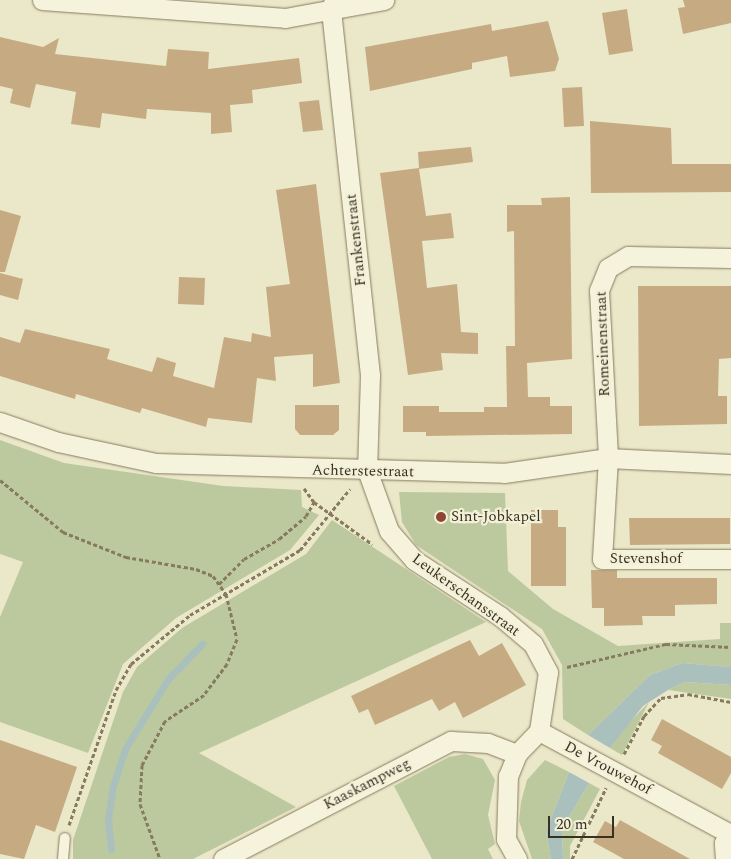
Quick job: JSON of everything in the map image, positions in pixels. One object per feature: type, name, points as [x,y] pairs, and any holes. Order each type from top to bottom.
[{"type":"street","points":[[42,0],[285,18],[332,5],[384,0]]},
{"type":"street","name":"Frankenstraat","points":[[332,5],[370,375],[367,470]]},
{"type":"street","name":"Romeinenstraat","points":[[608,458],[599,290],[608,268],[628,256],[731,258]]},
{"type":"street","name":"Achterstestraat","points":[[0,422],[58,442],[156,463],[291,470],[504,473],[608,458],[731,464]]},
{"type":"street","name":"Stevenshof","points":[[608,458],[602,559],[731,560]]},
{"type":"street","name":"Leukerschansstraat","points":[[367,470],[390,531],[414,560],[500,616],[533,644],[548,672]]},
{"type":"street","points":[[517,859],[506,839],[504,808],[508,776],[517,754],[539,731],[548,672]]},
{"type":"street","name":"De Vrouwehof","points":[[539,731],[731,833],[724,844],[725,859]]},
{"type":"street","name":"Kaaskampweg","points":[[223,859],[451,741],[488,743],[517,754]]},
{"type":"lane","points":[[63,859],[64,838]]},
{"type":"path","points":[[291,470],[314,502],[327,515],[374,545],[390,531]]},
{"type":"path","points":[[64,838],[116,690],[131,664],[153,642],[226,594],[300,550],[327,515],[367,470]]},
{"type":"path","points":[[0,480],[63,532],[126,557],[196,569],[219,584],[226,594],[237,639],[227,664],[204,695],[165,721],[142,765],[140,804],[144,825],[160,859]]},
{"type":"path","points":[[219,584],[244,559],[293,528],[314,502]]},
{"type":"path","points":[[548,672],[666,644],[731,647]]},
{"type":"path","points":[[572,859],[644,716],[661,698],[688,694],[731,702]]},
{"type":"green space","points":[[0,440],[64,463],[223,486],[301,490],[302,507],[319,515],[290,550],[176,618],[123,664],[88,753],[0,722],[0,617],[23,562],[0,554]]},
{"type":"green space","points":[[399,492],[505,493],[508,571],[553,609],[618,646],[720,639],[720,623],[731,623],[731,667],[682,663],[650,675],[588,735],[563,719],[562,665],[542,629],[416,545],[402,522]]},
{"type":"green space","points":[[332,520],[486,622],[199,753],[296,807],[193,859],[73,859],[73,840],[123,692],[137,667],[182,628],[306,554]]},
{"type":"green space","points":[[685,682],[731,685],[731,699],[668,690]]},
{"type":"green space","points":[[649,702],[622,755],[610,748],[626,726]]},
{"type":"green space","points":[[465,754],[483,759],[495,780],[488,815],[495,844],[488,849],[493,859],[432,859],[394,786],[449,757]]},
{"type":"green space","points":[[545,760],[569,772],[546,831],[551,859],[532,859],[519,821],[521,802],[527,780]]},
{"type":"green space","points":[[589,783],[600,789],[570,846],[570,859],[563,859],[562,829]]},
{"type":"water","points":[[682,663],[731,667],[731,685],[685,682],[668,690],[643,706],[610,748],[588,735],[650,675]]},
{"type":"water","points":[[569,772],[589,783],[562,829],[563,859],[551,859],[546,831]]},
{"type":"building","points":[[683,0],[731,0],[731,23],[683,34],[678,8],[685,7]]},
{"type":"building","points":[[627,9],[633,51],[609,55],[602,13]]},
{"type":"building","points":[[548,21],[559,59],[555,71],[510,77],[507,56],[472,63],[472,69],[370,91],[365,47],[491,24],[492,31]]},
{"type":"building","points":[[0,37],[43,47],[59,38],[55,54],[166,66],[168,49],[209,52],[208,69],[299,58],[302,83],[252,90],[253,103],[230,105],[232,132],[211,134],[211,113],[147,109],[146,119],[102,113],[100,128],[71,124],[76,92],[36,84],[30,108],[10,103],[13,89],[0,86]]},
{"type":"building","points":[[582,87],[584,126],[564,127],[562,88]]},
{"type":"building","points":[[319,100],[323,130],[303,132],[299,102]]},
{"type":"building","points":[[590,121],[671,128],[672,164],[731,164],[731,192],[591,193]]},
{"type":"building","points":[[471,147],[473,162],[419,169],[426,216],[451,213],[454,238],[422,241],[427,288],[457,284],[461,332],[478,333],[478,354],[441,353],[443,370],[408,375],[380,173],[419,168],[418,152]]},
{"type":"building","points":[[316,184],[340,383],[313,387],[313,354],[274,357],[276,381],[257,378],[252,423],[208,418],[206,427],[142,408],[140,413],[76,394],[75,399],[0,376],[0,337],[20,343],[25,329],[110,349],[107,359],[152,372],[157,357],[176,363],[173,376],[214,388],[224,337],[251,342],[252,333],[271,337],[266,287],[290,284],[276,190]]},
{"type":"building","points":[[570,197],[572,359],[527,363],[528,397],[550,397],[550,406],[572,406],[572,434],[426,436],[426,432],[403,432],[403,406],[439,406],[439,412],[484,412],[484,407],[507,407],[506,346],[515,346],[514,231],[507,232],[507,205],[542,205],[541,198]]},
{"type":"building","points":[[0,210],[21,216],[5,272],[0,272]]},
{"type":"building","points":[[0,273],[23,279],[18,300],[0,295]]},
{"type":"building","points":[[179,277],[205,278],[204,305],[178,304]]},
{"type":"building","points":[[638,286],[731,286],[731,358],[719,359],[718,396],[727,396],[727,424],[639,426]]},
{"type":"building","points":[[295,405],[339,405],[339,430],[333,435],[300,435],[295,429]]},
{"type":"building","points":[[531,510],[558,510],[558,527],[566,527],[566,586],[531,586]]},
{"type":"building","points":[[629,518],[730,518],[730,544],[630,545]]},
{"type":"building","points":[[591,570],[617,570],[617,578],[717,578],[717,604],[675,605],[675,616],[642,616],[643,625],[604,626],[604,608],[592,608]]},
{"type":"building","points":[[470,640],[479,656],[502,643],[526,685],[463,718],[455,702],[439,711],[432,699],[375,725],[368,709],[359,713],[351,696]]},
{"type":"building","points":[[662,719],[731,757],[731,773],[722,789],[658,753],[662,746],[651,740]]},
{"type":"building","points":[[0,740],[77,767],[55,832],[36,825],[24,859],[0,854]]},
{"type":"building","points":[[620,820],[690,859],[624,859],[593,842],[605,821],[616,827]]},
{"type":"waterway","points":[[111,849],[108,820],[113,786],[125,749],[168,679],[202,644]]},
{"type":"place","name":"Sint-Jobkapel","points":[[441,517]]}]
